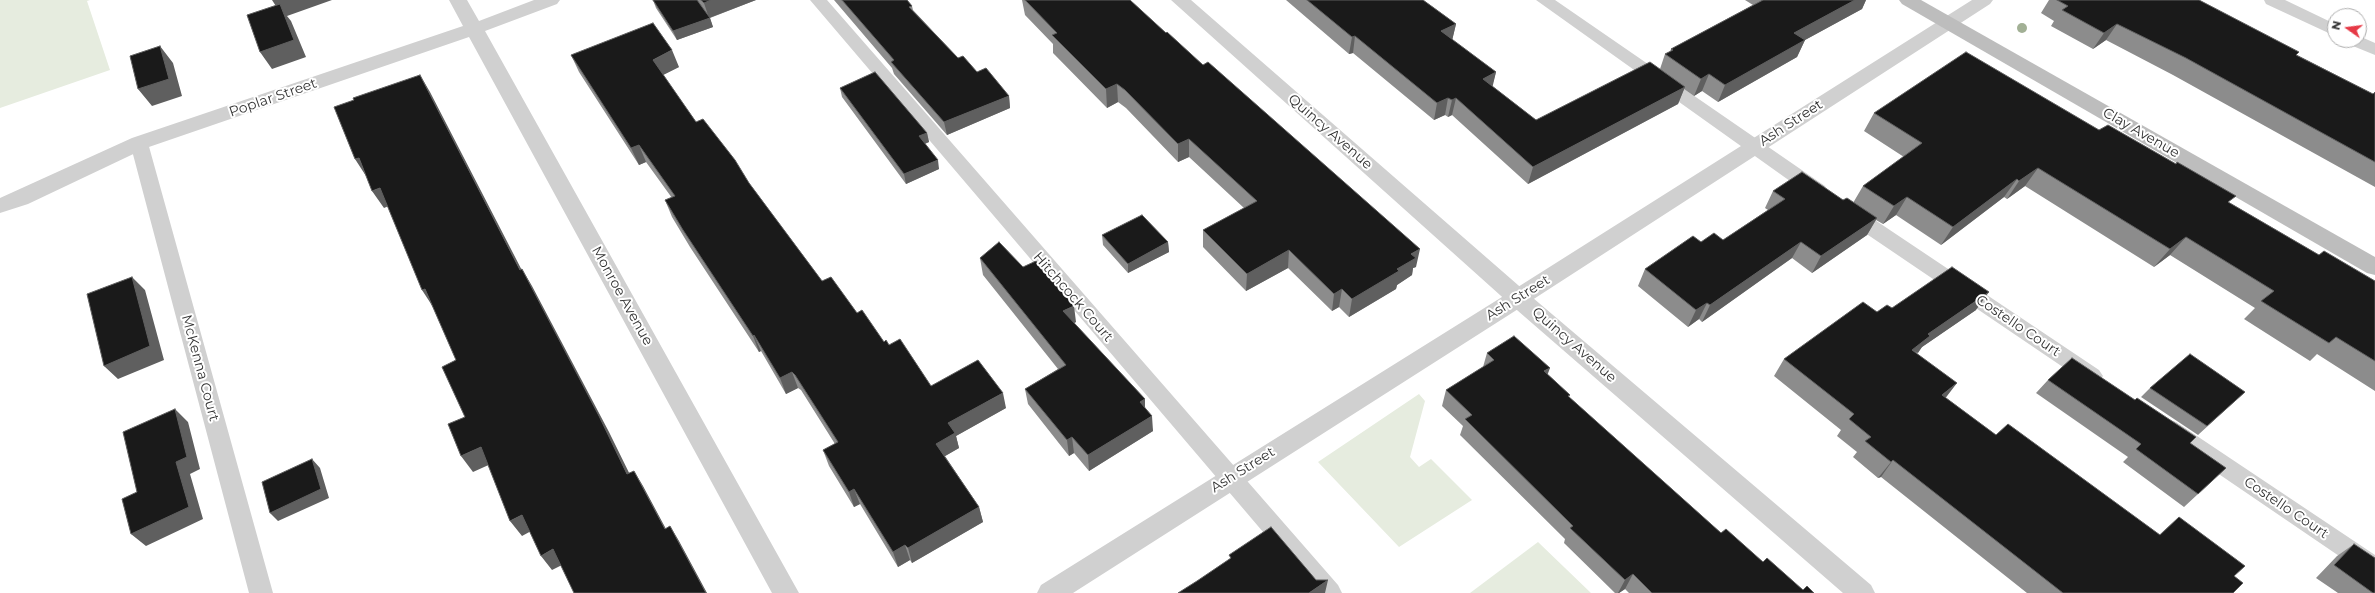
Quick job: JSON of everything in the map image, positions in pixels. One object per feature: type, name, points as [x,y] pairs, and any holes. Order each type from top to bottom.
[{"type":"main road","name":"Clay Avenue","points":[[1908,0],[2375,267]]},
{"type":"street","name":"Monroe Avenue","points":[[458,0],[786,593]]},
{"type":"street","name":"Poplar Street","points":[[0,206],[21,199],[139,143],[474,29],[551,0]]},
{"type":"street","name":"Quincy Avenue","points":[[1180,0],[1518,298],[1862,593]]},
{"type":"street","name":"Ash Street","points":[[1050,593],[1229,478],[1518,298],[1754,148],[1946,22],[1984,0]]},
{"type":"lane","name":"Hitchcock Court","points":[[818,0],[1229,478],[1330,593]]},
{"type":"lane","name":"Costello Court","points":[[1544,0],[1754,148],[2104,384]]},
{"type":"lane","points":[[2272,0],[2327,27]]},
{"type":"lane","name":"McKenna Court","points":[[139,143],[261,593]]},
{"type":"lane","name":"Costello Court","points":[[2150,416],[2375,568]]},
{"type":"shaded area","points":[[0,0],[90,0],[87,1],[110,70],[0,108]]},
{"type":"shaded area","points":[[1419,394],[1425,401],[1410,457],[1419,467],[1431,459],[1472,500],[1399,547],[1318,462]]},
{"type":"shaded area","points":[[1538,542],[1591,593],[1470,593]]},
{"type":"building","points":[[653,0],[697,0],[710,18],[673,31]]},
{"type":"building","points":[[701,0],[711,0],[704,3]]},
{"type":"building","points":[[842,0],[907,0],[912,6],[909,7],[958,58],[963,56],[977,72],[986,68],[1009,96],[944,122],[891,62],[894,60]]},
{"type":"building","points":[[1025,0],[1130,0],[1203,65],[1208,62],[1420,249],[1411,254],[1416,258],[1397,269],[1399,271],[1352,299],[1342,289],[1334,294],[1289,250],[1247,274],[1203,230],[1257,201],[1189,139],[1178,144],[1125,90],[1117,84],[1106,89],[1052,35],[1057,33]]},
{"type":"building","points":[[1307,0],[1423,0],[1456,24],[1441,31],[1496,72],[1483,79],[1536,120],[1650,62],[1685,87],[1533,167],[1456,98],[1452,100],[1448,98],[1437,103],[1355,36],[1352,37]]},
{"type":"building","points":[[1763,0],[1855,0],[1794,33],[1805,40],[1725,85],[1709,74],[1701,79],[1665,54],[1673,50],[1671,49]]},
{"type":"building","points":[[2057,0],[2199,0],[2299,52],[2296,55],[2373,94],[2375,92],[2375,162],[2186,58],[2117,24],[2104,33],[2062,10],[2068,6]]},
{"type":"building","points":[[280,4],[294,40],[260,52],[247,15]]},
{"type":"building","points":[[653,23],[672,50],[653,60],[696,122],[703,119],[735,160],[749,183],[822,281],[831,277],[857,313],[862,310],[884,342],[886,340],[889,345],[900,339],[931,386],[978,360],[1003,393],[948,423],[955,433],[936,444],[979,507],[908,548],[905,545],[893,552],[854,489],[849,492],[823,450],[838,442],[795,375],[792,372],[780,378],[754,335],[753,336],[683,230],[665,200],[675,196],[639,145],[631,148],[571,55]]},
{"type":"building","points":[[160,46],[169,79],[138,89],[130,56]]},
{"type":"building","points":[[1966,52],[2099,130],[2108,125],[2176,164],[2177,162],[2236,196],[2228,202],[2319,255],[2324,251],[2375,281],[2375,361],[2336,337],[2329,343],[2261,301],[2274,291],[2186,237],[2170,249],[2038,168],[2019,181],[2017,179],[1953,227],[1907,197],[1894,206],[1863,186],[1922,143],[1874,113]]},
{"type":"building","points":[[875,72],[927,133],[919,136],[938,160],[904,174],[840,88]]},
{"type":"building","points":[[420,75],[520,270],[522,269],[599,416],[627,474],[634,471],[665,529],[670,526],[706,593],[574,593],[553,549],[541,556],[522,515],[510,521],[481,447],[461,456],[448,424],[465,417],[442,367],[456,360],[425,289],[422,290],[380,188],[372,191],[359,158],[355,159],[334,107],[354,100],[353,98]]},
{"type":"building","points":[[1802,172],[1843,200],[1847,198],[1877,218],[1821,256],[1801,242],[1710,305],[1707,303],[1696,310],[1645,269],[1693,236],[1701,242],[1714,233],[1723,240],[1785,199],[1773,191]]},
{"type":"building","points":[[1142,215],[1168,242],[1128,264],[1102,235]]},
{"type":"building","points":[[999,242],[1023,267],[1036,261],[1074,306],[1063,311],[1145,399],[1140,402],[1152,416],[1088,455],[1072,437],[1067,440],[1025,389],[1066,365],[980,258]]},
{"type":"building","points":[[1952,267],[1989,292],[1928,334],[1930,336],[1912,350],[1957,383],[1942,395],[1996,435],[2008,424],[2160,535],[2179,517],[2245,566],[2234,576],[2243,583],[2233,593],[2063,593],[1893,460],[1891,462],[1865,441],[1871,437],[1849,419],[1854,414],[1784,359],[1863,302],[1877,312],[1887,305],[1892,308]]},
{"type":"building","points":[[132,277],[150,346],[104,366],[87,294]]},
{"type":"building","points":[[1514,336],[1550,368],[1544,371],[1570,395],[1568,396],[1721,533],[1726,529],[1763,562],[1767,558],[1803,590],[1807,586],[1814,593],[1652,593],[1633,574],[1625,580],[1570,528],[1573,526],[1465,419],[1472,415],[1446,390],[1494,360],[1487,353]]},
{"type":"building","points":[[2190,354],[2245,392],[2207,426],[2150,388]]},
{"type":"building","points":[[2072,358],[2135,400],[2137,398],[2196,437],[2190,443],[2226,468],[2198,494],[2136,449],[2141,444],[2048,380]]},
{"type":"building","points":[[175,409],[187,457],[176,462],[189,507],[131,534],[122,499],[137,492],[123,432]]},
{"type":"building","points":[[312,459],[321,489],[270,513],[262,482]]},
{"type":"building","points":[[1271,527],[1316,580],[1328,580],[1309,593],[1178,593],[1231,558],[1229,555]]},
{"type":"building","points":[[2354,544],[2375,558],[2375,593],[2334,565]]}]
